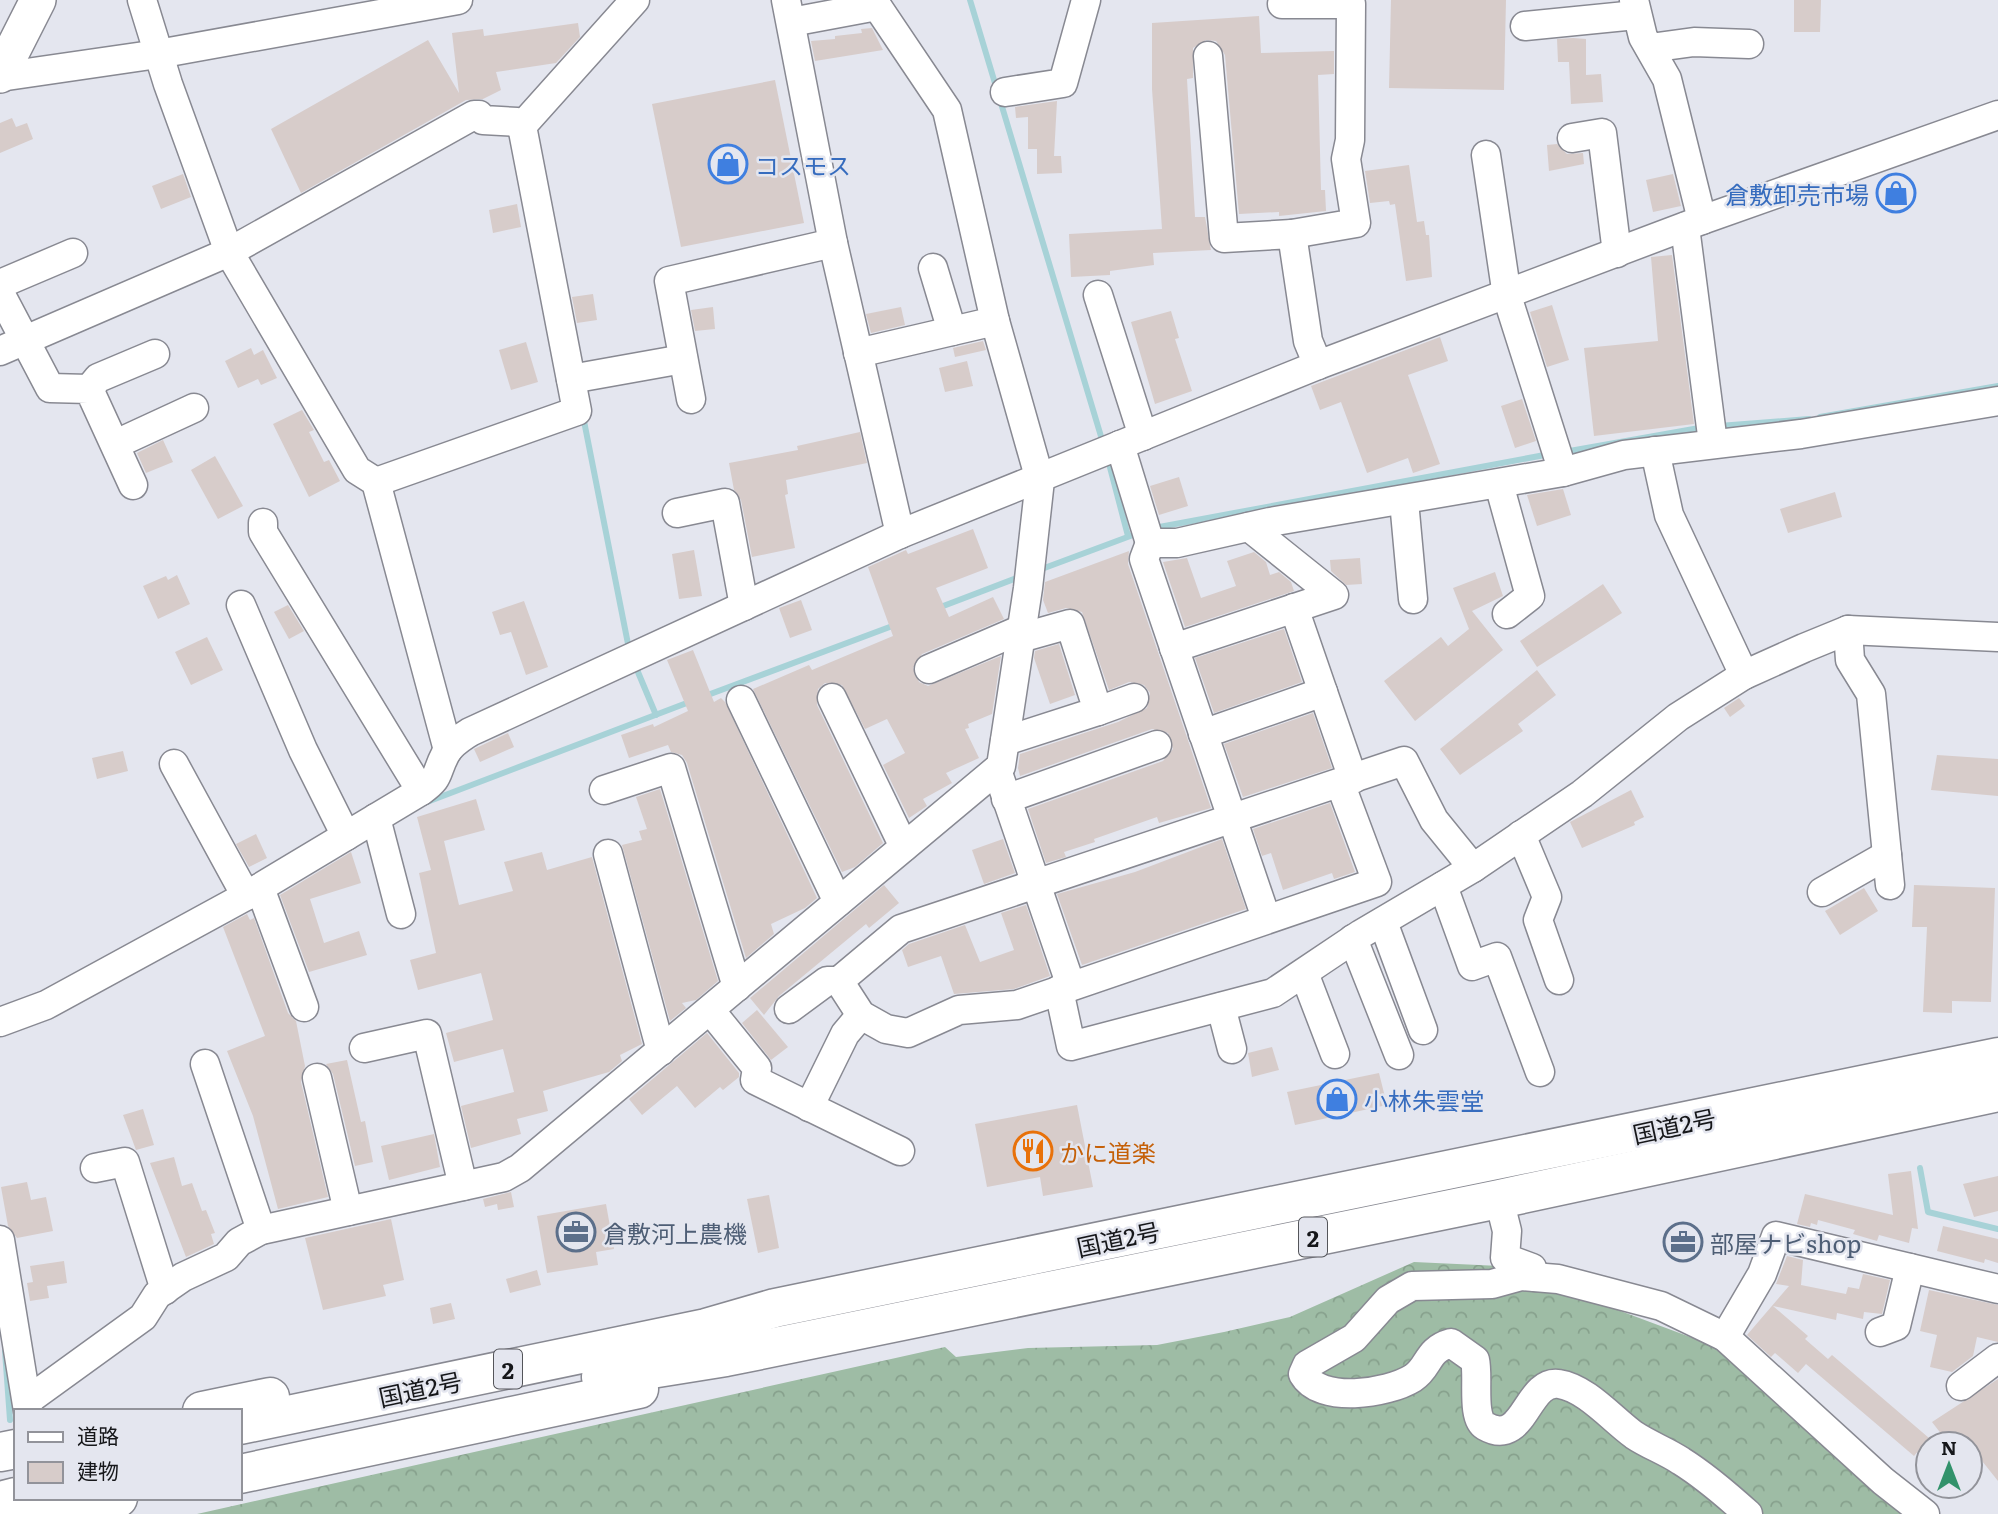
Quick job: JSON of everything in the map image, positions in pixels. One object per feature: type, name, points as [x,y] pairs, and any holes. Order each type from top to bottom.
[{"type":"highway","points":[[1657,1129],[1829,1081],[1998,1040]]},
{"type":"highway","name":"国道2号","points":[[242,1425],[706,1328],[775,1308],[1998,1057]]},
{"type":"highway","name":"国道2号","points":[[242,1451],[646,1368],[726,1357],[1499,1199],[1998,1092]]},
{"type":"highway","points":[[1899,1113],[1950,1121],[1998,1112]]},
{"type":"highway","points":[[212,1409],[694,1314],[775,1308]]},
{"type":"highway","points":[[242,1474],[655,1386],[726,1357]]},
{"type":"highway","points":[[41,1514],[108,1500]]},
{"type":"main road","points":[[0,76],[38,0]]},
{"type":"street","points":[[142,0],[158,54],[229,252],[357,470],[376,482],[448,750]]},
{"type":"street","points":[[0,76],[158,54],[421,3],[458,0]]},
{"type":"street","points":[[522,126],[635,0]]},
{"type":"street","points":[[1004,92],[1063,83],[1086,0]]},
{"type":"street","points":[[0,1240],[28,1406],[143,1318],[157,1295],[199,1268],[226,1257],[239,1242],[261,1230],[504,1177],[520,1168],[1001,766],[1040,480],[995,321],[947,110],[875,3],[794,10],[833,243],[900,534]]},
{"type":"street","points":[[1208,56],[1224,238],[1292,234],[1356,223],[1346,159],[1350,139],[1351,4],[1282,4]]},
{"type":"street","points":[[1525,26],[1635,7],[1650,48],[1667,79],[1693,223],[1713,443]]},
{"type":"street","points":[[1650,48],[1694,42],[1749,44]]},
{"type":"street","points":[[12,345],[136,295],[229,252],[474,115],[479,115],[483,120],[517,122],[522,126],[577,411],[376,482]]},
{"type":"street","points":[[0,1022],[46,1005],[253,892],[421,791],[437,780],[448,750],[470,732],[900,534],[1040,480],[1318,365],[1507,296],[1693,223],[1998,116]]},
{"type":"street","points":[[1572,138],[1602,133],[1617,253]]},
{"type":"street","points":[[1486,155],[1507,296],[1563,472]]},
{"type":"street","points":[[1292,234],[1308,341],[1318,365]]},
{"type":"street","points":[[691,399],[669,281],[833,243]]},
{"type":"street","points":[[0,284],[73,253]]},
{"type":"street","points":[[933,268],[952,331]]},
{"type":"street","points":[[0,293],[12,345],[50,388],[89,389]]},
{"type":"street","points":[[1098,295],[1119,446],[1150,543],[1144,559],[1266,918]]},
{"type":"street","points":[[858,352],[995,321]]},
{"type":"street","points":[[89,389],[98,378],[155,354]]},
{"type":"street","points":[[571,379],[683,359]]},
{"type":"street","points":[[89,389],[133,485]]},
{"type":"street","points":[[1150,543],[1177,543],[1249,527],[1499,484],[1563,472],[1624,455],[1801,434],[1998,401]]},
{"type":"street","points":[[116,444],[194,408]]},
{"type":"street","points":[[1655,451],[1669,514],[1744,675]]},
{"type":"street","points":[[1499,484],[1530,596],[1507,614]]},
{"type":"street","points":[[1404,501],[1413,599]]},
{"type":"street","points":[[677,513],[725,503],[744,606]]},
{"type":"street","points":[[263,523],[262,532],[421,791]]},
{"type":"street","points":[[1174,648],[1334,595],[1249,527]]},
{"type":"street","points":[[241,605],[303,751],[346,836]]},
{"type":"street","points":[[839,981],[861,1015],[886,1029],[908,1033],[958,1010],[1017,1005],[1266,918],[1284,916],[1377,882],[1323,692],[1294,608]]},
{"type":"street","points":[[929,669],[1021,634],[1070,624],[1098,711]]},
{"type":"street","points":[[1848,630],[1850,660],[1871,694],[1890,885]]},
{"type":"street","points":[[996,770],[1035,885],[1065,988],[1071,1046],[1273,993],[1353,940],[1473,868],[1582,794],[1678,717],[1744,675],[1848,630],[1998,637]]},
{"type":"street","points":[[1203,734],[1323,692]]},
{"type":"street","points":[[832,698],[904,847]]},
{"type":"street","points":[[1004,741],[1134,698]]},
{"type":"street","points":[[741,700],[838,902]]},
{"type":"street","points":[[1006,799],[1157,745]]},
{"type":"street","points":[[789,1009],[827,981],[839,981],[901,929],[1404,761],[1434,820],[1473,868]]},
{"type":"street","points":[[174,764],[253,892],[304,1007]]},
{"type":"street","points":[[604,790],[671,768],[737,987]]},
{"type":"street","points":[[376,818],[401,914]]},
{"type":"street","points":[[1521,835],[1547,897],[1538,920],[1559,980]]},
{"type":"street","points":[[608,854],[661,1051]]},
{"type":"street","points":[[1822,892],[1887,855]]},
{"type":"street","points":[[1444,886],[1472,966],[1497,957],[1540,1072]]},
{"type":"street","points":[[1383,922],[1423,1030]]},
{"type":"street","points":[[1353,940],[1399,1055]]},
{"type":"street","points":[[1304,973],[1335,1054]]},
{"type":"street","points":[[1221,1007],[1232,1049]]},
{"type":"street","points":[[710,1010],[757,1068],[755,1080],[900,1152]]},
{"type":"street","points":[[809,1107],[845,1034],[861,1015]]},
{"type":"street","points":[[364,1048],[427,1034],[463,1186]]},
{"type":"street","points":[[205,1064],[261,1230]]},
{"type":"street","points":[[317,1078],[348,1211]]},
{"type":"street","points":[[95,1168],[125,1162],[165,1290]]},
{"type":"street","points":[[1499,1199],[1507,1231],[1505,1258],[1532,1268],[1535,1277]]},
{"type":"street","points":[[1725,1337],[1762,1274],[1776,1236],[1998,1289]]},
{"type":"street","points":[[1880,1332],[1896,1326],[1910,1268]]},
{"type":"street","points":[[1748,1514],[1682,1461],[1636,1436],[1580,1393],[1562,1384],[1549,1383],[1539,1390],[1521,1421],[1508,1429],[1496,1430],[1483,1425],[1477,1417],[1475,1360],[1451,1343],[1438,1347],[1416,1376],[1399,1386],[1326,1393],[1310,1386],[1303,1374],[1307,1365],[1354,1338],[1388,1300],[1412,1286],[1492,1284],[1521,1276],[1558,1279],[1661,1306],[1725,1337],[1883,1480],[1925,1514]]},
{"type":"street","points":[[1961,1386],[1998,1358]]},
{"type":"green space","points":[[1414,1262],[1500,1266],[1725,1350],[1918,1514],[197,1514],[945,1347],[956,1357],[1028,1348],[1157,1345],[1224,1332],[1290,1317]]},
{"type":"building","points":[[1391,0],[1506,0],[1504,90],[1389,88]]},
{"type":"building","points":[[1794,0],[1821,0],[1820,32],[1794,32]]},
{"type":"building","points":[[1259,16],[1261,53],[1334,51],[1334,74],[1318,75],[1321,190],[1325,190],[1326,211],[1279,216],[1279,212],[1239,214],[1225,55],[1216,41],[1206,40],[1193,48],[1193,78],[1187,79],[1195,217],[1205,217],[1211,250],[1153,253],[1154,265],[1110,271],[1110,275],[1071,277],[1069,234],[1162,229],[1152,89],[1152,23]]},
{"type":"building","points":[[578,23],[580,37],[556,63],[496,72],[501,90],[483,99],[466,100],[301,193],[271,129],[428,40],[459,93],[452,33],[483,29],[484,36]]},
{"type":"building","points":[[872,28],[883,50],[815,61],[811,41],[835,39],[835,36],[862,33],[861,29]]},
{"type":"building","points":[[1557,39],[1586,39],[1586,75],[1601,74],[1603,102],[1571,104],[1569,62],[1558,62]]},
{"type":"building","name":"コスモス","points":[[775,80],[804,223],[681,247],[652,104]]},
{"type":"building","points":[[1057,101],[1054,156],[1061,156],[1062,173],[1037,174],[1037,149],[1028,149],[1028,117],[1016,118],[1015,107]]},
{"type":"building","points":[[12,118],[16,127],[27,123],[33,139],[0,153],[0,123]]},
{"type":"building","points":[[1557,144],[1567,154],[1583,153],[1584,164],[1549,171],[1547,145]]},
{"type":"building","points":[[1409,165],[1417,222],[1424,221],[1426,235],[1429,235],[1432,277],[1406,281],[1395,204],[1390,205],[1389,201],[1370,203],[1365,171]]},
{"type":"building","points":[[183,174],[191,197],[161,209],[152,186]]},
{"type":"building","points":[[1673,174],[1681,206],[1653,212],[1646,180]]},
{"type":"building","points":[[517,204],[521,227],[493,233],[489,210]]},
{"type":"building","points":[[1672,255],[1694,424],[1594,436],[1584,348],[1658,341],[1651,257]]},
{"type":"building","points":[[593,294],[597,320],[577,323],[572,297]]},
{"type":"building","points":[[1552,305],[1569,360],[1547,367],[1530,312]]},
{"type":"building","points":[[713,307],[715,329],[695,331],[691,310]]},
{"type":"building","points":[[901,307],[905,325],[871,333],[866,314]]},
{"type":"building","points":[[1171,311],[1179,338],[1175,339],[1192,391],[1155,404],[1131,322]]},
{"type":"building","points":[[1440,337],[1448,361],[1408,375],[1440,464],[1413,473],[1408,458],[1367,473],[1341,402],[1320,410],[1311,386]]},
{"type":"building","points":[[983,341],[986,350],[955,357],[953,348]]},
{"type":"building","points":[[526,342],[538,382],[511,390],[499,350]]},
{"type":"building","points":[[251,348],[254,355],[263,350],[277,378],[261,385],[258,379],[238,388],[225,361]]},
{"type":"building","points":[[967,361],[973,386],[945,392],[939,368]]},
{"type":"building","points":[[1522,399],[1536,441],[1515,448],[1501,406]]},
{"type":"building","points":[[302,410],[314,430],[309,432],[324,462],[329,460],[340,481],[309,497],[273,424]]},
{"type":"building","points":[[860,432],[867,463],[786,480],[788,494],[785,495],[795,548],[752,557],[741,500],[734,490],[729,463],[798,450],[797,446]]},
{"type":"building","points":[[163,440],[173,462],[146,473],[137,453]]},
{"type":"building","points":[[215,456],[243,506],[218,519],[191,470]]},
{"type":"building","points":[[1179,477],[1188,506],[1159,515],[1150,486]]},
{"type":"building","points":[[1563,489],[1571,515],[1537,526],[1527,495]]},
{"type":"building","points":[[1835,492],[1842,517],[1788,533],[1780,509]]},
{"type":"building","points":[[973,529],[988,568],[936,588],[949,617],[993,597],[1004,619],[922,654],[913,668],[919,682],[928,686],[1001,656],[992,714],[968,724],[969,728],[965,729],[979,758],[946,773],[952,783],[923,799],[927,806],[909,818],[883,765],[905,753],[887,719],[865,729],[842,685],[825,683],[818,689],[817,705],[883,843],[855,867],[842,872],[753,689],[809,665],[812,670],[893,636],[868,567],[906,550],[908,554]]},
{"type":"building","points":[[694,550],[702,596],[679,599],[672,554]]},
{"type":"building","points":[[1129,551],[1128,564],[1211,808],[1159,823],[1157,817],[1094,839],[1095,842],[1064,852],[1066,857],[1046,863],[1028,809],[1163,761],[1173,749],[1168,733],[1152,729],[1020,776],[1018,768],[1020,754],[1118,722],[1147,708],[1150,693],[1144,685],[1129,682],[1109,690],[1082,612],[1066,608],[1048,613],[1043,600],[1045,582]]},
{"type":"building","points":[[1254,552],[1266,562],[1270,575],[1279,572],[1291,582],[1294,591],[1185,627],[1163,562],[1187,558],[1201,598],[1236,586],[1227,561]]},
{"type":"building","points":[[1360,558],[1362,584],[1346,585],[1331,571],[1330,560]]},
{"type":"building","points":[[1495,572],[1503,596],[1472,611],[1503,650],[1415,721],[1384,681],[1441,637],[1448,646],[1469,629],[1453,588]]},
{"type":"building","points":[[177,575],[190,604],[158,619],[143,586],[166,576],[168,580]]},
{"type":"building","points":[[1603,584],[1622,613],[1537,667],[1520,641]]},
{"type":"building","points":[[801,600],[812,630],[790,638],[779,608]]},
{"type":"building","points":[[524,601],[548,667],[526,675],[511,632],[500,635],[492,612]]},
{"type":"building","points":[[288,605],[304,631],[289,639],[274,612]]},
{"type":"building","points":[[1284,629],[1302,682],[1214,713],[1195,658]]},
{"type":"building","points":[[207,637],[223,670],[191,685],[175,652]]},
{"type":"building","points":[[1059,644],[1075,695],[1050,704],[1034,658],[1035,651]]},
{"type":"building","points":[[693,650],[714,702],[721,698],[725,702],[817,898],[805,908],[771,924],[774,934],[746,958],[687,763],[682,755],[671,752],[668,745],[629,758],[621,735],[653,724],[654,727],[688,711],[667,660]]},
{"type":"building","points":[[1537,670],[1556,695],[1518,724],[1523,731],[1460,775],[1440,749]]},
{"type":"building","points":[[1739,698],[1745,706],[1730,717],[1724,708]]},
{"type":"building","points":[[1313,713],[1332,768],[1243,797],[1224,744]]},
{"type":"building","points":[[508,733],[514,747],[480,762],[474,749]]},
{"type":"building","points":[[123,751],[128,771],[97,779],[92,758]]},
{"type":"building","points":[[1937,755],[1998,759],[1998,796],[1931,790]]},
{"type":"building","points":[[660,789],[718,981],[696,1000],[682,1003],[686,1008],[670,1021],[622,845],[642,840],[639,831],[647,829],[636,797]]},
{"type":"building","points":[[1631,790],[1644,817],[1634,822],[1635,825],[1582,848],[1570,822]]},
{"type":"building","points":[[476,799],[485,830],[444,841],[459,905],[513,891],[504,862],[542,852],[547,870],[592,857],[642,1044],[620,1055],[622,1061],[609,1072],[543,1091],[548,1111],[517,1119],[521,1134],[471,1148],[461,1106],[514,1092],[503,1049],[454,1062],[446,1033],[493,1020],[481,973],[418,990],[410,960],[436,953],[419,873],[431,870],[417,817]]},
{"type":"building","points":[[1330,803],[1355,872],[1334,879],[1332,873],[1283,890],[1271,853],[1262,856],[1253,829]]},
{"type":"building","points":[[256,834],[267,858],[249,867],[236,844]]},
{"type":"building","points":[[1003,839],[1015,873],[984,884],[972,850]]},
{"type":"building","points":[[1222,839],[1246,909],[1082,965],[1057,894],[1135,872]]},
{"type":"building","points":[[351,852],[361,883],[310,899],[324,943],[359,931],[367,955],[309,972],[280,895]]},
{"type":"building","points":[[884,885],[899,903],[869,928],[866,924],[779,996],[764,1015],[750,998]]},
{"type":"building","points":[[1914,885],[1995,888],[1991,1002],[1952,1001],[1952,1013],[1923,1012],[1927,927],[1912,927]]},
{"type":"building","points":[[1864,888],[1878,911],[1840,935],[1825,911]]},
{"type":"building","points":[[1026,905],[1050,976],[1014,989],[954,994],[941,956],[908,967],[902,950],[909,944],[965,925],[980,962],[1014,950],[1001,913]]},
{"type":"building","points":[[247,914],[250,920],[254,918],[288,1013],[296,1021],[305,1066],[301,1082],[328,1197],[278,1209],[253,1116],[227,1051],[265,1036],[223,927]]},
{"type":"building","points":[[757,1010],[788,1047],[771,1060],[742,1023]]},
{"type":"building","points":[[707,1033],[739,1073],[739,1077],[723,1090],[720,1087],[695,1108],[677,1086],[642,1115],[629,1099]]},
{"type":"building","points":[[1272,1047],[1279,1070],[1252,1077],[1248,1053]]},
{"type":"building","points":[[347,1060],[361,1122],[365,1121],[373,1162],[355,1166],[333,1074],[326,1064]]},
{"type":"building","name":"小林朱雲堂","points":[[1379,1073],[1387,1105],[1295,1125],[1287,1092]]},
{"type":"building","name":"かに道楽","points":[[1077,1105],[1093,1187],[1043,1196],[1040,1177],[987,1187],[975,1124]]},
{"type":"building","points":[[143,1109],[154,1145],[136,1150],[123,1115]]},
{"type":"building","points":[[434,1134],[440,1167],[389,1180],[381,1146]]},
{"type":"building","points":[[174,1157],[182,1186],[192,1183],[202,1211],[206,1210],[215,1233],[211,1234],[214,1244],[186,1257],[150,1163]]},
{"type":"building","points":[[1911,1171],[1918,1229],[1912,1228],[1909,1243],[1879,1235],[1877,1241],[1853,1234],[1855,1230],[1818,1220],[1817,1225],[1811,1223],[1810,1227],[1797,1224],[1805,1194],[1893,1215],[1888,1174]]},
{"type":"building","points":[[1998,1176],[1998,1211],[1974,1217],[1963,1184]]},
{"type":"building","points":[[27,1182],[31,1200],[46,1197],[53,1231],[17,1238],[8,1226],[1,1187]]},
{"type":"building","points":[[511,1192],[514,1207],[498,1210],[497,1204],[485,1207],[483,1199]]},
{"type":"building","points":[[769,1195],[779,1248],[758,1253],[747,1199]]},
{"type":"building","name":"倉敷河上農機","points":[[606,1204],[614,1249],[596,1252],[598,1265],[547,1273],[537,1216]]},
{"type":"building","points":[[391,1219],[404,1280],[383,1285],[386,1296],[323,1310],[305,1238]]},
{"type":"building","points":[[1943,1226],[1998,1239],[1998,1263],[1985,1259],[1984,1263],[1937,1251]]},
{"type":"building","points":[[1787,1256],[1803,1260],[1801,1285],[1846,1294],[1848,1287],[1859,1289],[1863,1274],[1890,1280],[1882,1314],[1864,1312],[1863,1319],[1837,1313],[1836,1320],[1773,1306],[1808,1336],[1805,1339],[1828,1359],[1832,1355],[1920,1430],[1914,1430],[1914,1456],[1806,1364],[1798,1373],[1775,1353],[1771,1357],[1747,1335],[1789,1286],[1776,1284]]},
{"type":"building","points":[[64,1261],[67,1283],[47,1286],[49,1298],[30,1301],[27,1283],[33,1282],[30,1266]]},
{"type":"building","points":[[537,1270],[541,1285],[510,1293],[506,1279]]},
{"type":"building","points":[[1929,1290],[1998,1305],[1998,1342],[1977,1337],[1973,1356],[1952,1372],[1930,1367],[1937,1335],[1920,1331]]},
{"type":"building","points":[[451,1303],[455,1319],[433,1324],[430,1308]]},
{"type":"building","points":[[1998,1379],[1998,1481],[1984,1463],[1984,1430],[1938,1430],[1932,1422]]},
{"type":"waterway","points":[[970,0],[1103,443]]},
{"type":"waterway","points":[[1820,417],[1998,386]]},
{"type":"waterway","points":[[583,416],[629,649]]},
{"type":"waterway","points":[[1719,426],[1809,419]]},
{"type":"waterway","points":[[1564,452],[1705,427]]},
{"type":"waterway","points":[[1154,528],[1550,454]]},
{"type":"waterway","points":[[1107,456],[1128,536]]},
{"type":"waterway","points":[[1039,570],[1141,532]]},
{"type":"waterway","points":[[938,608],[1022,576]]},
{"type":"waterway","points":[[705,696],[895,625]]},
{"type":"waterway","points":[[635,665],[656,715]]},
{"type":"waterway","points":[[427,802],[692,701]]},
{"type":"waterway","points":[[1920,1168],[1928,1212],[1998,1229]]},
{"type":"waterway","points":[[5,1351],[10,1420]]},
{"type":"place","name":"コスモス","points":[[728,164]]},
{"type":"place","name":"倉敷卸売市場","points":[[1896,193]]},
{"type":"place","name":"小林朱雲堂","points":[[1337,1099]]},
{"type":"place","name":"かに道楽","points":[[1033,1151]]},
{"type":"place","name":"倉敷河上農機","points":[[576,1232]]},
{"type":"place","name":"部屋ナビshop","points":[[1683,1242]]}]
